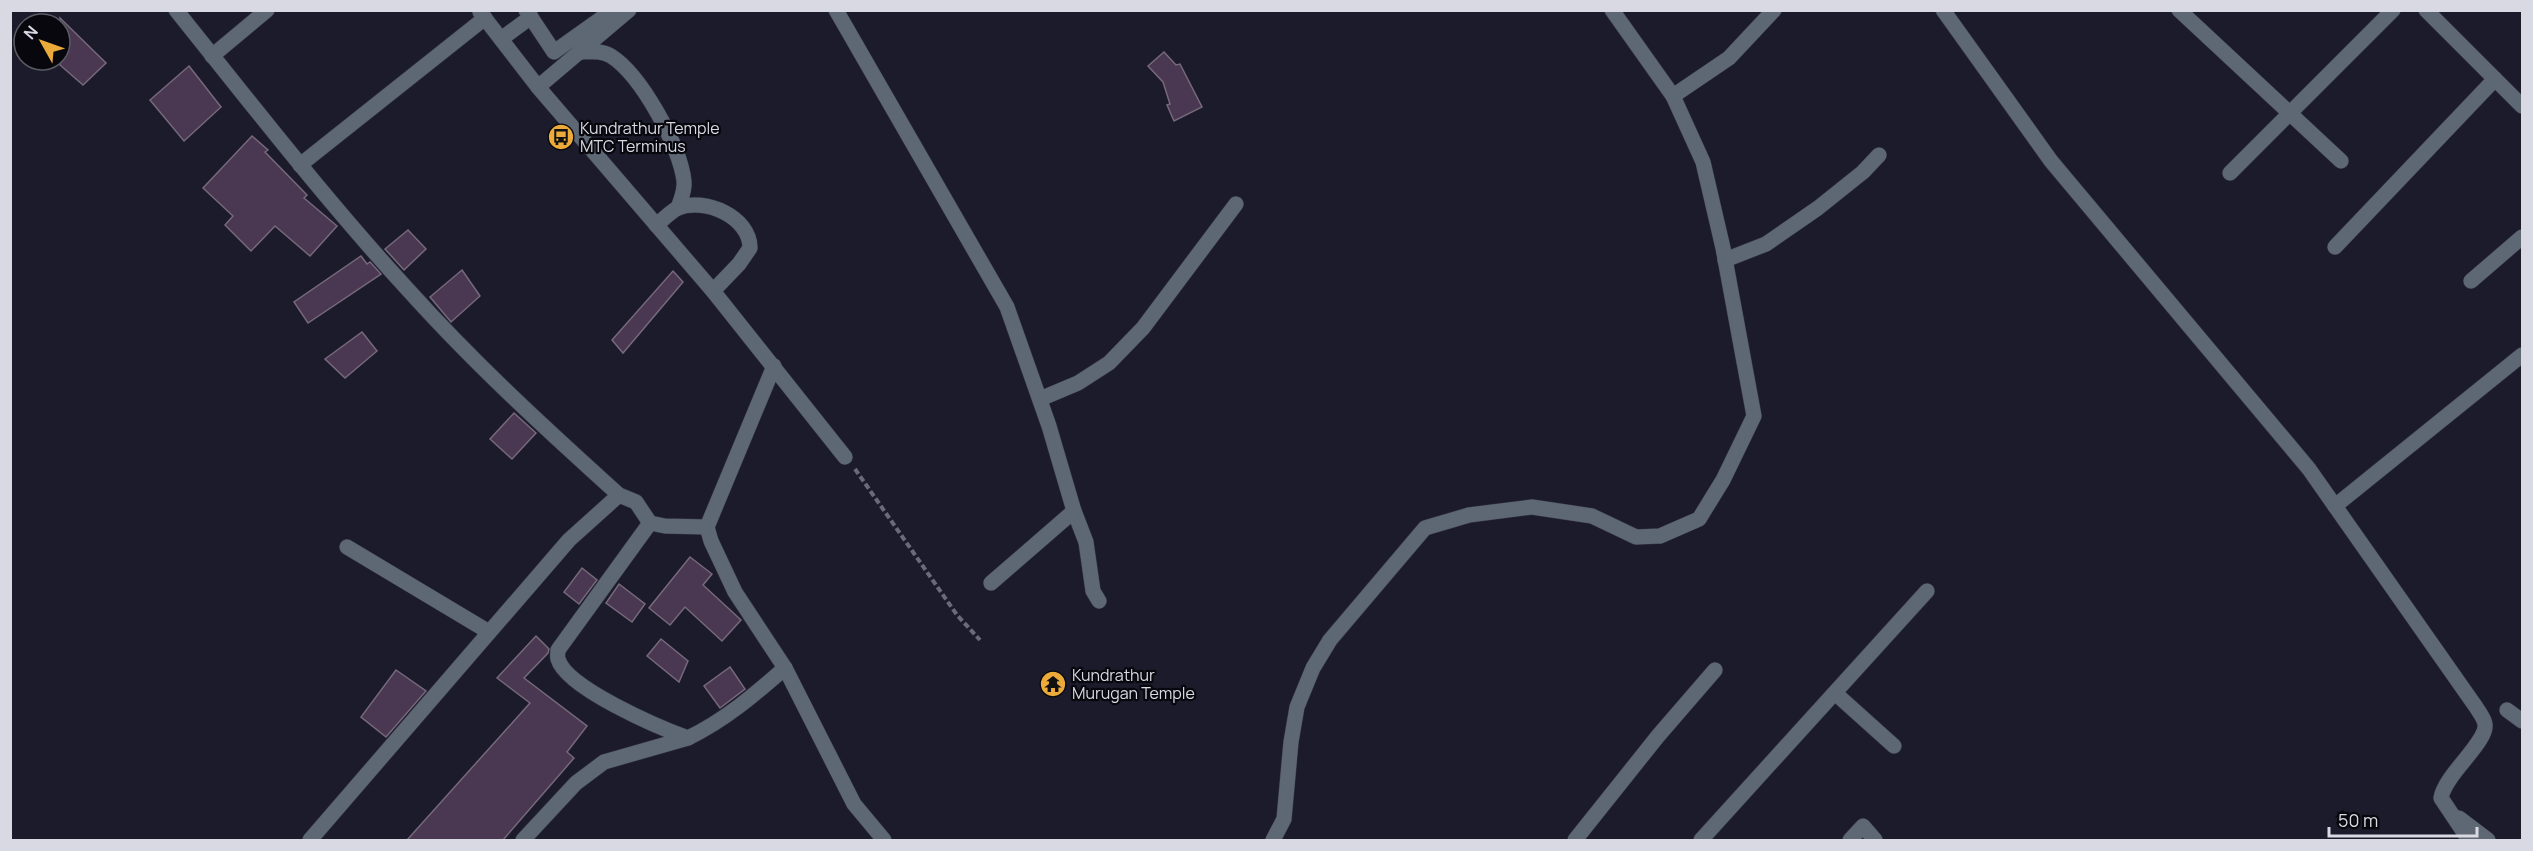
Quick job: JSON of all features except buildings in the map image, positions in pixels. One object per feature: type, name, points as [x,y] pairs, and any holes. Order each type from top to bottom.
[{"type":"street","points":[[176,10],[300,165],[417,300],[529,414],[619,495],[636,502],[650,523],[664,526],[707,527]]},
{"type":"street","points":[[212,56],[267,10]]},
{"type":"street","points":[[501,39],[528,14],[554,52],[613,10]]},
{"type":"street","points":[[538,87],[629,10]]},
{"type":"street","points":[[836,10],[1007,307],[1040,399],[1074,511],[1086,542],[1093,591],[1099,602]]},
{"type":"street","points":[[1273,840],[1284,819],[1297,707],[1313,668],[1330,640],[1425,528],[1469,515],[1532,507],[1592,516],[1636,537],[1660,536],[1699,519],[1723,480],[1754,416],[1725,260],[1703,162],[1674,96],[1612,10]]},
{"type":"street","points":[[1674,96],[1729,58],[1774,10]]},
{"type":"street","points":[[1943,10],[2051,161],[2309,469],[2452,671],[2484,721],[2484,733],[2448,780],[2441,798],[2469,840]]},
{"type":"street","points":[[2179,10],[2341,161]]},
{"type":"street","points":[[2230,173],[2393,10]]},
{"type":"street","points":[[2426,10],[2523,106]]},
{"type":"street","points":[[300,165],[482,14],[538,87],[713,291],[845,457]]},
{"type":"street","points":[[579,52],[597,51],[610,55],[625,68],[650,101],[667,129],[678,154],[684,182],[683,195],[678,208],[656,225]]},
{"type":"street","points":[[2335,247],[2495,79]]},
{"type":"street","points":[[1725,260],[1766,244],[1818,208],[1863,172],[1879,155]]},
{"type":"street","points":[[1040,399],[1078,383],[1109,363],[1143,328],[1236,204]]},
{"type":"street","points":[[678,208],[709,206],[725,212],[744,229],[750,242],[750,248],[739,264],[713,291]]},
{"type":"street","points":[[2471,281],[2523,237]]},
{"type":"street","points":[[2335,506],[2523,355]]},
{"type":"street","points":[[774,366],[707,527],[711,541],[735,592],[785,668],[854,804],[884,840]]},
{"type":"street","points":[[310,840],[569,540],[619,495]]},
{"type":"street","points":[[991,583],[1074,511]]},
{"type":"street","points":[[650,523],[566,636],[558,650],[558,659],[564,669],[589,690],[617,707],[664,730],[688,738]]},
{"type":"street","points":[[347,547],[489,632]]},
{"type":"street","points":[[1701,840],[1928,591]]},
{"type":"street","points":[[523,840],[576,783],[604,762],[688,738],[710,728],[741,706],[785,668]]},
{"type":"street","points":[[1575,840],[1658,736],[1715,670]]},
{"type":"street","points":[[1835,693],[1894,746]]},
{"type":"street","points":[[2507,710],[2523,721]]},
{"type":"street","points":[[2445,807],[2488,840]]},
{"type":"street","points":[[1850,840],[1863,826],[1875,840]]},
{"type":"path","points":[[845,457],[957,615],[980,640]]},
{"type":"place","name":"Kundrathur Temple MTC Terminus","points":[[561,137]]},
{"type":"place","name":"Kundrathur Murugan Temple","points":[[1053,684]]}]
